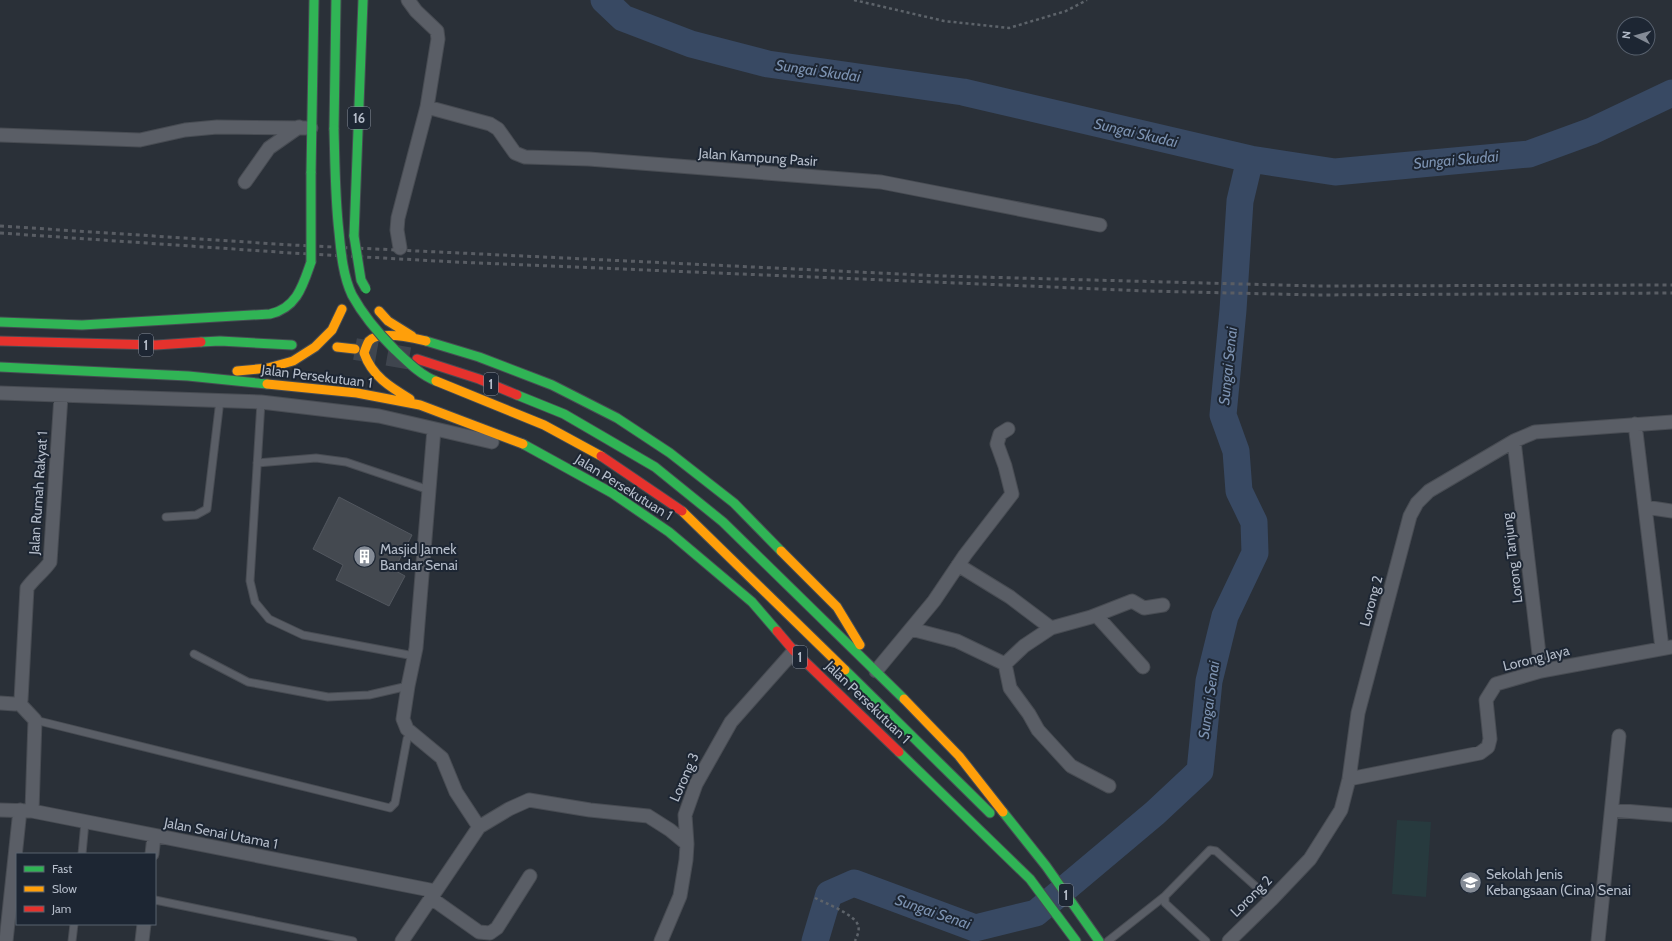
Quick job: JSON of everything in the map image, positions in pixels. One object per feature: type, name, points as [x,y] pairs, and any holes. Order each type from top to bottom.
[{"type":"highway","points":[[0,322],[82,325],[256,316],[276,313],[289,306],[301,291],[311,262],[311,173],[305,128],[314,0]]},
{"type":"highway","points":[[336,0],[334,129],[335,195],[342,262],[352,294],[367,318],[387,342],[410,364],[430,379],[544,425],[608,460],[682,511],[999,821]]},
{"type":"highway","name":"16","points":[[354,236],[363,0]]},
{"type":"highway","points":[[354,236],[361,280],[371,298],[379,311],[388,321],[414,338]]},
{"type":"highway","points":[[188,376],[268,368],[293,361],[315,347],[332,330],[342,309],[354,236]]},
{"type":"highway","points":[[420,405],[389,387],[367,364],[364,353],[369,341],[380,335],[414,338],[479,357],[552,385],[617,418],[670,453],[734,503],[837,608],[876,671]]},
{"type":"highway","name":"Jalan Persekutuan 1","points":[[0,341],[156,345],[220,341],[292,345]]},
{"type":"highway","points":[[337,347],[356,349]]},
{"type":"highway","name":"Jalan Persekutuan 1","points":[[417,359],[479,379],[564,414],[655,467],[723,522],[876,671],[960,756],[1046,866],[1099,941]]},
{"type":"highway","name":"Jalan Persekutuan 1","points":[[0,367],[188,376],[357,393],[420,405],[508,437],[552,459],[612,493],[669,532],[752,602],[794,650],[1030,879],[1076,941]]},
{"type":"highway","points":[[1016,854],[1030,879]]},
{"type":"street","points":[[400,248],[397,230],[398,218],[427,107],[438,39],[437,30],[416,11],[408,0]]},
{"type":"street","name":"Jalan Kampung Pasir","points":[[427,107],[490,124],[498,129],[515,153],[524,157],[589,159],[881,182],[1100,225]]},
{"type":"street","points":[[0,135],[140,140],[185,130],[217,127],[305,128]]},
{"type":"street","points":[[246,182],[269,148],[305,128]]},
{"type":"street","points":[[0,393],[261,402],[379,416],[475,437],[552,459]]},
{"type":"street","name":"Jalan Rumah Rakyat 1","points":[[19,703],[21,700],[27,588],[33,579],[43,572],[50,562],[61,396]]},
{"type":"street","name":"Lorong 2","points":[[1229,941],[1310,859],[1341,810],[1349,779],[1358,713],[1410,516],[1417,503],[1429,491],[1514,440],[1535,432],[1672,422]]},
{"type":"street","points":[[1635,424],[1645,507],[1667,648]]},
{"type":"street","points":[[434,429],[414,656],[403,719],[407,729],[442,758],[456,792],[479,827]]},
{"type":"street","points":[[876,671],[934,601],[958,565],[1012,494],[1005,466],[997,444],[1000,434],[1008,429]]},
{"type":"street","name":"Lorong Tanjung","points":[[1514,440],[1542,671]]},
{"type":"street","points":[[1645,507],[1672,511]]},
{"type":"street","points":[[958,565],[1010,597],[1051,628]]},
{"type":"street","points":[[1005,664],[1024,646],[1051,628],[1096,615],[1132,601],[1144,608],[1162,605]]},
{"type":"street","points":[[1096,615],[1143,667]]},
{"type":"street","points":[[911,629],[957,641],[1005,664]]},
{"type":"street","name":"Lorong Jaya","points":[[1349,779],[1480,753],[1488,747],[1490,739],[1486,700],[1496,684],[1542,671],[1667,648]]},
{"type":"street","name":"Lorong 3","points":[[660,941],[680,896],[687,844],[685,815],[696,784],[731,722],[794,650]]},
{"type":"street","points":[[1005,664],[1010,688],[1029,714],[1038,730],[1071,766],[1109,786]]},
{"type":"street","points":[[0,703],[19,703],[35,720],[26,811],[20,853]]},
{"type":"street","points":[[1598,941],[1619,736]]},
{"type":"street","points":[[402,941],[479,827],[509,809],[529,800],[590,810],[648,816],[670,830],[687,844]]},
{"type":"street","name":"Jalan Senai Utama 1","points":[[0,810],[26,811],[85,822],[433,895]]},
{"type":"street","points":[[1612,810],[1672,816]]},
{"type":"street","points":[[152,853],[154,836]]},
{"type":"street","points":[[6,941],[16,876]]},
{"type":"street","points":[[433,895],[479,932],[490,933],[497,928],[530,876]]},
{"type":"street","points":[[142,941],[144,925]]},
{"type":"lane","points":[[166,517],[196,515],[207,509],[220,400]]},
{"type":"lane","points":[[261,402],[250,581],[256,602],[269,620],[303,634],[414,656]]},
{"type":"lane","points":[[257,463],[316,458],[346,462],[429,490]]},
{"type":"lane","points":[[194,654],[248,682],[328,697],[370,696],[408,686]]},
{"type":"lane","points":[[35,720],[390,808],[395,803],[407,739],[411,733]]},
{"type":"lane","points":[[82,853],[85,822]]},
{"type":"lane","points":[[1108,941],[1165,896],[1210,850],[1216,851],[1271,900]]},
{"type":"lane","points":[[1165,896],[1165,903],[1206,941]]},
{"type":"lane","points":[[156,900],[352,941]]},
{"type":"lane","points":[[72,941],[74,925]]},
{"type":"path","points":[[854,0],[944,21],[1009,28],[1066,11],[1087,0]]},
{"type":"path","points":[[814,898],[836,908],[853,919],[858,925],[858,934],[855,941]]},
{"type":"green space","points":[[1397,820],[1431,822],[1426,897],[1392,894]]},
{"type":"building","name":"Masjid Jamek Bandar Senai","points":[[339,497],[412,535],[394,570],[405,576],[389,606],[336,580],[343,565],[313,549]]},
{"type":"waterway","name":"Sungai Skudai","points":[[604,0],[623,18],[691,44],[768,64],[963,92],[1250,159],[1335,172],[1529,154],[1592,131],[1672,93]]},
{"type":"waterway","name":"Sungai Senai","points":[[815,941],[829,894],[854,883],[975,928],[1036,913],[1155,813],[1200,771],[1209,681],[1225,616],[1255,553],[1254,522],[1239,491],[1236,451],[1223,415],[1233,310],[1240,201],[1250,159]]},
{"type":"tunnel","points":[[355,349],[413,359]]},
{"type":"railway","points":[[0,226],[292,245],[942,276],[1317,286],[1672,285]]},
{"type":"railway","points":[[0,233],[292,253],[455,262],[1147,291],[1316,295],[1672,293]]},
{"type":"traffic: fast","points":[[311,173],[314,0]]},
{"type":"traffic: fast","points":[[334,129],[336,0]]},
{"type":"traffic: fast","points":[[354,236],[363,0]]},
{"type":"traffic: fast","points":[[334,129],[335,181],[338,219],[343,264],[349,288],[366,317],[389,344],[419,371],[436,381]]},
{"type":"traffic: fast","points":[[311,173],[311,262]]},
{"type":"traffic: fast","points":[[354,236],[361,280],[366,289]]},
{"type":"traffic: fast","points":[[0,322],[82,325],[270,314],[287,307],[293,301],[302,287],[311,262]]},
{"type":"traffic: fast","points":[[201,342],[220,341],[292,345]]},
{"type":"traffic: fast","points":[[426,341],[479,357],[552,385],[617,418],[670,453],[734,503],[781,551]]},
{"type":"traffic: fast","points":[[0,367],[188,376],[267,384]]},
{"type":"traffic: fast","points":[[517,395],[564,414],[655,467],[723,522],[904,699]]},
{"type":"traffic: fast","points":[[523,444],[612,493],[669,532],[752,602],[777,631]]},
{"type":"traffic: fast","points":[[845,670],[990,813]]},
{"type":"traffic: fast","points":[[899,752],[1030,879],[1076,941]]},
{"type":"traffic: fast","points":[[1003,812],[1046,866],[1099,941]]},
{"type":"traffic: slow","points":[[237,371],[268,368],[293,361],[315,347],[332,330],[342,309]]},
{"type":"traffic: slow","points":[[379,311],[388,321],[412,336]]},
{"type":"traffic: slow","points":[[410,399],[382,380],[367,361],[364,353],[369,341],[380,336],[388,335],[426,341]]},
{"type":"traffic: slow","points":[[337,347],[355,349]]},
{"type":"traffic: slow","points":[[436,381],[544,425],[601,456]]},
{"type":"traffic: slow","points":[[267,384],[357,393],[420,405],[523,444]]},
{"type":"traffic: slow","points":[[682,511],[845,670]]},
{"type":"traffic: slow","points":[[781,551],[837,607],[860,645]]},
{"type":"traffic: slow","points":[[904,699],[959,756],[1003,812]]},
{"type":"traffic: jam","points":[[0,341],[156,345],[201,342]]},
{"type":"traffic: jam","points":[[417,359],[479,379],[517,395]]},
{"type":"traffic: jam","points":[[601,456],[682,511]]},
{"type":"traffic: jam","points":[[777,631],[794,651],[899,752]]},
{"type":"place","name":"Masjid Jamek Bandar Senai","points":[[365,557]]},
{"type":"place","name":"Sekolah Jenis Kebangsaan (Cina) Senai","points":[[1470,882]]}]
